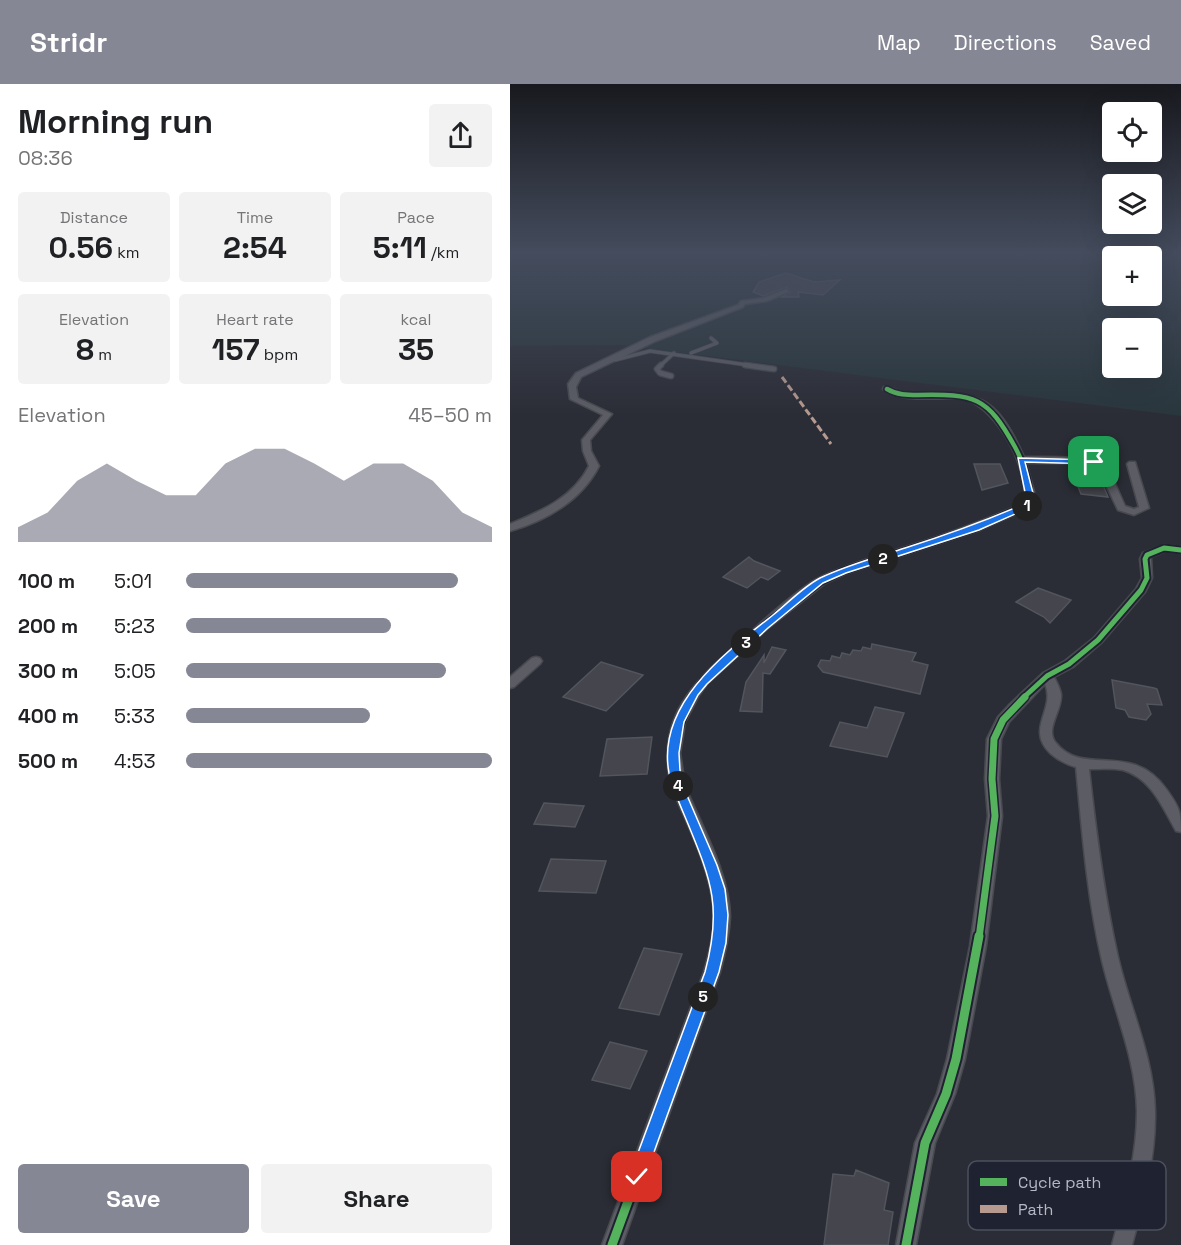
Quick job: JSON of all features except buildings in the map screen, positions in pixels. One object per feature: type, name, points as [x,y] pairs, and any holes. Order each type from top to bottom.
[{"type":"street","points":[[510,528],[571,496],[582,488],[589,478],[594,466],[587,451],[586,440],[608,414],[574,399],[571,384],[582,372],[653,339],[741,306]]},
{"type":"street","points":[[612,1245],[712,972],[720,943],[722,915],[719,889],[678,786],[674,770],[675,738],[685,708],[704,681],[764,626],[820,582],[843,571],[976,528],[1028,505],[1030,497],[1021,460],[1000,419],[983,402],[953,394],[902,395],[887,389]]},
{"type":"street","points":[[1021,460],[1068,460],[1099,464],[1121,508],[1134,512],[1144,508],[1132,464]]},
{"type":"street","points":[[906,1245],[925,1143],[946,1094],[956,1059],[978,946],[995,816],[992,779],[994,739],[1003,720],[1014,707],[1047,676],[1069,664],[1098,640],[1141,590],[1147,578],[1145,559],[1147,555],[1164,548],[1181,550]]},
{"type":"street","points":[[510,684],[536,661]]},
{"type":"street","points":[[1047,676],[1053,686],[1055,696],[1047,719],[1047,741],[1062,756],[1082,764],[1122,764],[1141,772],[1158,788],[1181,827]]},
{"type":"street","points":[[1082,764],[1093,866],[1110,959],[1141,1069],[1144,1092],[1144,1149],[1141,1161]]},
{"type":"street","points":[[1122,1245],[1125,1230]]},
{"type":"lane","points":[[682,354],[697,353],[717,343],[711,338]]},
{"type":"lane","points":[[594,367],[642,351],[682,354],[774,369]]},
{"type":"lane","points":[[671,376],[660,373],[657,369],[674,353]]},
{"type":"shaded area","points":[[510,306],[1181,306],[1181,416],[620,345],[510,346]]},
{"type":"marked path","points":[[782,377],[831,444]]},
{"type":"cycle path","points":[[612,1245],[712,972],[720,943],[722,915],[719,889],[678,786],[674,769],[673,753],[679,722],[693,694],[703,681],[764,626],[820,582],[843,571],[976,528],[1028,505],[1029,485],[1020,457],[997,417],[987,407],[978,400],[966,396],[903,395],[887,389]]},
{"type":"cycle path","points":[[906,1245],[925,1143],[946,1094],[956,1059],[978,946],[995,816],[992,779],[994,739],[1003,720],[1014,707],[1047,676],[1069,664],[1098,640],[1141,590],[1147,578],[1145,559],[1147,555],[1164,548],[1181,550]]},
{"type":"route","points":[[637,1177],[712,972],[720,943],[722,915],[719,889],[678,786],[674,770],[673,753],[679,722],[693,694],[764,626],[820,582],[843,571],[976,528],[1028,505],[1030,497],[1021,460],[1094,462]]}]
